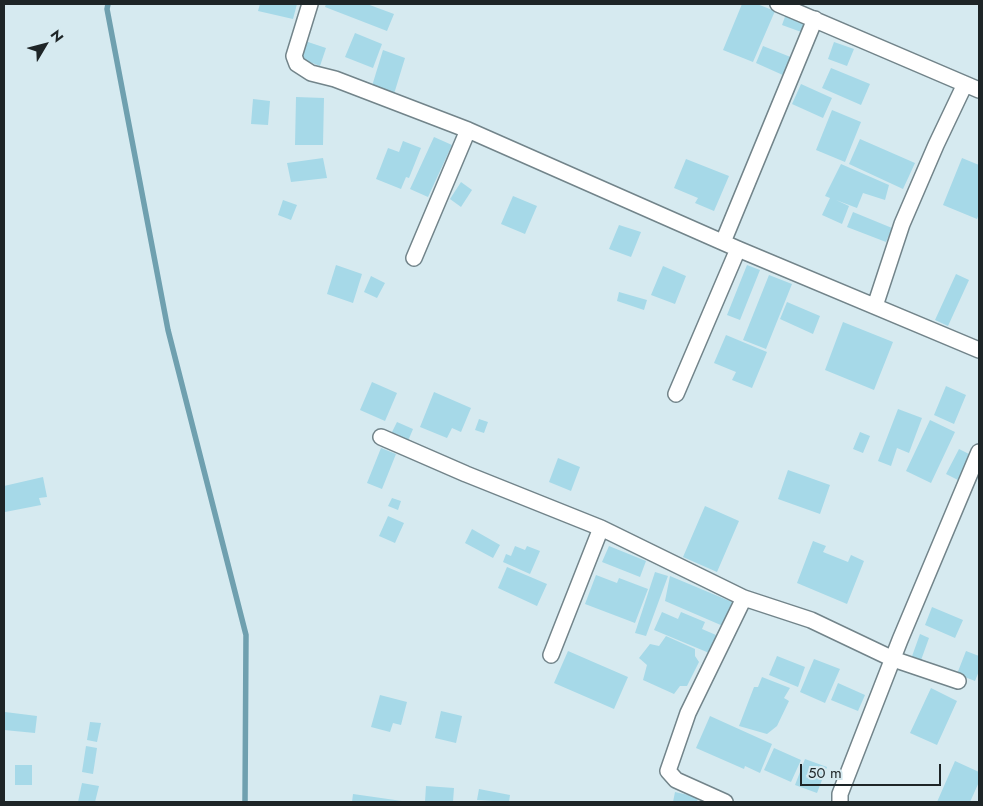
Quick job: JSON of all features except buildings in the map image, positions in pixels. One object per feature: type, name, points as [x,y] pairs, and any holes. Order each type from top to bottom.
[{"type":"street","points":[[310,4],[294,56],[297,64],[311,73],[335,79],[468,130],[738,249],[979,350]]},
{"type":"street","points":[[778,4],[979,90]]},
{"type":"street","points":[[723,242],[815,19]]},
{"type":"street","points":[[875,306],[902,224],[965,84]]},
{"type":"street","points":[[414,258],[468,130]]},
{"type":"street","points":[[676,394],[738,249]]},
{"type":"street","points":[[381,437],[466,474],[602,528],[744,598],[811,620],[893,659],[958,681]]},
{"type":"street","points":[[840,802],[840,794],[893,659],[974,482],[979,452]]},
{"type":"street","points":[[551,655],[602,528]]},
{"type":"street","points":[[725,802],[676,780],[668,771],[688,713],[744,598]]},
{"type":"waterway","points":[[108,4],[107,9],[168,330],[246,635],[245,802]]}]
